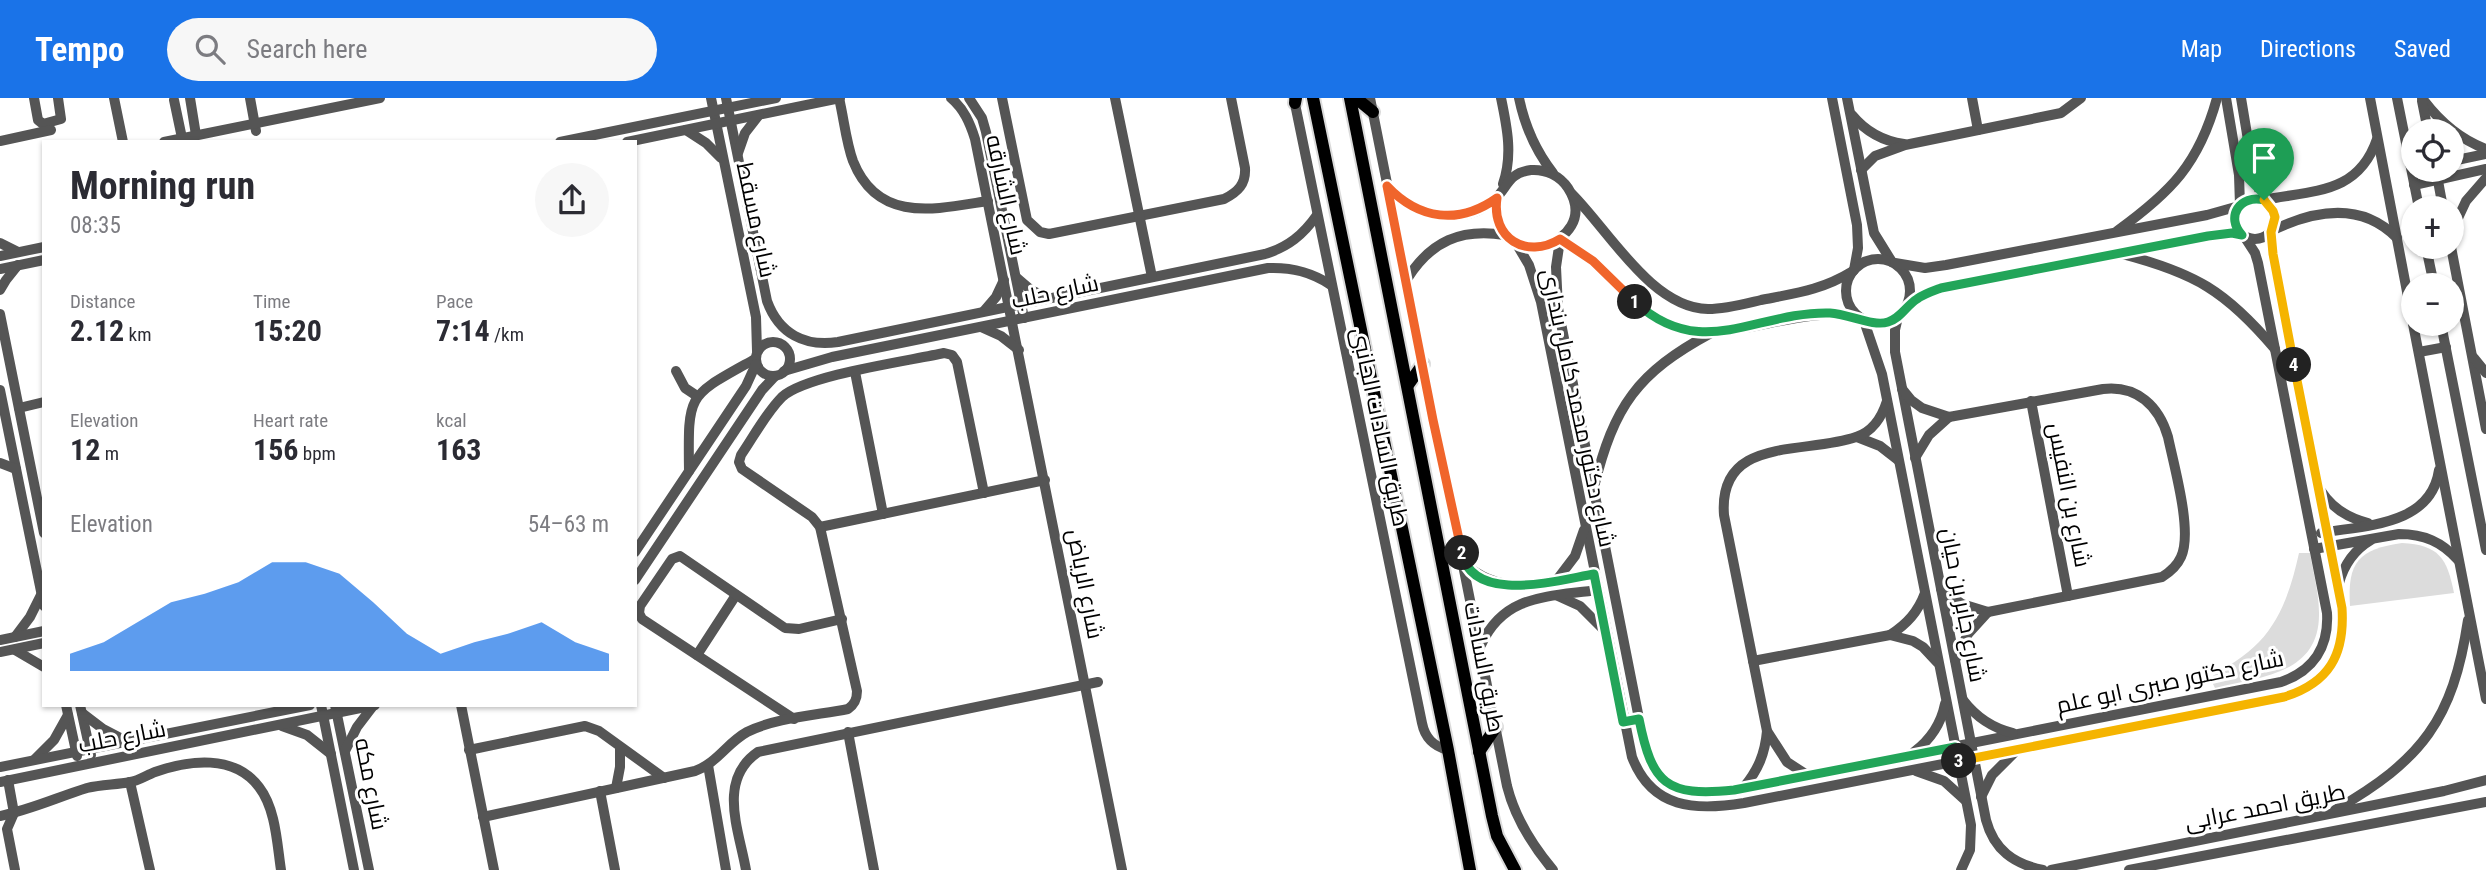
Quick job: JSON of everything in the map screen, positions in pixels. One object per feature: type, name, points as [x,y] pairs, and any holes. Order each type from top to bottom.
[{"type":"main road","points":[[1313,98],[1448,750],[1470,870]]},
{"type":"main road","name":"طريق السادات","points":[[1350,98],[1494,826],[1515,870]]},
{"type":"main road","points":[[1356,98],[1373,112]]},
{"type":"main road","points":[[1408,385],[1423,364]]},
{"type":"main road","points":[[1479,752],[1496,727]]},
{"type":"street","points":[[34,98],[38,120],[51,126]]},
{"type":"street","points":[[0,141],[51,126],[60,120],[58,98]]},
{"type":"street","points":[[114,98],[123,140]]},
{"type":"street","points":[[190,98],[197,135]]},
{"type":"street","points":[[250,98],[256,127]]},
{"type":"street","points":[[319,98],[321,110]]},
{"type":"street","name":"شارع مسقط","points":[[711,98],[756,317],[756,358]]},
{"type":"street","points":[[570,140],[713,111],[727,103],[776,98]]},
{"type":"street","points":[[637,140],[840,98],[854,164],[877,194],[898,206],[911,209],[929,210],[988,201]]},
{"type":"street","name":"شارع الشارقه","points":[[951,98],[964,112],[971,125],[1010,306]]},
{"type":"street","name":"شارع الشارقه","points":[[970,98],[982,118],[986,132],[1021,303]]},
{"type":"street","points":[[1002,98],[1027,220],[1040,232],[1049,234],[1224,199],[1235,194],[1245,178],[1245,168],[1231,98]]},
{"type":"street","points":[[1115,98],[1152,276]]},
{"type":"street","points":[[1370,98],[1507,786],[1516,814],[1553,870]]},
{"type":"street","points":[[1505,235],[1497,217],[1509,160],[1501,99],[1513,98]]},
{"type":"street","points":[[1519,98],[1535,148],[1556,176],[1649,282],[1675,301],[1706,309],[1814,289],[1834,283],[1868,261],[1884,260],[1915,267],[1935,267],[2207,215],[2250,199],[2263,200],[2322,190],[2347,181],[2367,163],[2377,138]]},
{"type":"street","points":[[1832,98],[1857,225],[1858,247],[1846,295],[1848,304],[1862,319]]},
{"type":"street","points":[[1847,98],[1874,233],[1893,263],[1906,275],[1910,283],[1907,307]]},
{"type":"street","points":[[1972,98],[1978,130]]},
{"type":"street","points":[[1861,170],[1875,156],[1905,145],[2061,113],[2081,98]]},
{"type":"street","points":[[2115,232],[2148,209],[2182,174],[2207,132],[2217,98]]},
{"type":"street","points":[[2226,98],[2239,175],[2239,205],[2234,218],[2243,236]]},
{"type":"street","points":[[2241,98],[2252,164],[2263,200],[2275,217],[2271,231]]},
{"type":"street","points":[[2370,98],[2404,273]]},
{"type":"street","points":[[2398,98],[2402,119]]},
{"type":"street","points":[[2422,98],[2426,119]]},
{"type":"street","points":[[2422,98],[2453,132],[2486,152]]},
{"type":"street","points":[[176,99],[182,138]]},
{"type":"street","name":"طريق السادات الجانبى","points":[[1295,100],[1422,723],[1433,744],[1448,750]]},
{"type":"street","points":[[173,140],[256,127],[321,110],[384,101]]},
{"type":"street","name":"شارع مسقط","points":[[727,103],[767,301],[776,321],[793,336]]},
{"type":"street","points":[[1850,113],[1868,132],[1905,145]]},
{"type":"street","points":[[738,154],[745,133],[759,115]]},
{"type":"street","points":[[51,126],[54,140]]},
{"type":"street","points":[[686,130],[706,143],[723,159]]},
{"type":"street","points":[[2464,158],[2486,152]]},
{"type":"street","points":[[2464,172],[2486,169]]},
{"type":"street","points":[[1387,186],[1408,205],[1435,215],[1462,215],[1487,205],[1510,179],[1521,173],[1532,170],[1556,176]]},
{"type":"street","points":[[2464,205],[2486,178]]},
{"type":"street","points":[[2414,182],[2416,196]]},
{"type":"street","points":[[2414,185],[2421,182]]},
{"type":"street","points":[[1407,279],[1426,254],[1453,238],[1470,233],[1505,235],[1526,247],[1538,248],[1560,239],[1569,229],[1574,217],[1571,192]]},
{"type":"street","points":[[1560,239],[1593,261],[1649,314],[1678,328],[1711,333],[1817,313],[1882,324],[1898,317],[1917,299],[1941,288],[2220,234],[2255,239],[2308,217],[2341,212],[2376,220],[2397,238]]},
{"type":"street","name":"شارع حلب","points":[[793,336],[807,341],[830,343],[1278,250],[1300,236],[1317,215]]},
{"type":"street","name":"شارع دكتور صبرى ابو علم","points":[[1973,758],[2284,697],[2309,687],[2328,670],[2340,647],[2343,621],[2274,262],[2271,231]]},
{"type":"street","name":"شارع دكتور صبرى ابو علم","points":[[1970,743],[2281,682],[2304,671],[2314,662],[2326,639],[2328,626],[2258,263],[2255,253],[2243,236]]},
{"type":"street","name":"شارع دكتور محمد كامل بندارى","points":[[1560,239],[1556,267],[1558,308],[1639,719],[1648,757],[1655,770],[1664,780],[1689,792],[1715,792],[1970,743]]},
{"type":"street","points":[[0,243],[18,252]]},
{"type":"street","name":"شارع دكتور محمد كامل بندارى","points":[[1516,243],[1529,265],[1541,302],[1623,722],[1632,757],[1643,779],[1661,796],[1675,803],[1704,808],[1744,803],[1973,758]]},
{"type":"street","points":[[0,256],[42,247]]},
{"type":"street","points":[[2118,253],[2169,267],[2208,286],[2242,312],[2275,350]]},
{"type":"street","points":[[2453,259],[2486,424]]},
{"type":"street","points":[[0,269],[42,260]]},
{"type":"street","points":[[0,290],[19,265]]},
{"type":"street","name":"شارع حلب","points":[[780,373],[832,357],[1268,268],[1295,269],[1331,285]]},
{"type":"street","points":[[1016,277],[1031,290],[1049,298]]},
{"type":"street","points":[[983,311],[996,297],[1004,279]]},
{"type":"street","points":[[1021,303],[1024,318]]},
{"type":"street","name":"شارع الرياض","points":[[1010,306],[1122,870]]},
{"type":"street","points":[[0,313],[42,523]]},
{"type":"street","name":"شارع جابر بن حيان","points":[[1898,317],[1894,341],[1902,389],[1988,830],[1999,849],[2018,863],[2043,870]]},
{"type":"street","name":"شارع جابر بن حيان","points":[[1862,319],[1878,358],[1888,401],[1966,800],[1972,838],[1961,870]]},
{"type":"street","points":[[981,327],[1001,336],[1018,350]]},
{"type":"street","points":[[1594,491],[1608,435],[1632,395],[1665,361],[1711,333]]},
{"type":"street","points":[[785,347],[793,336]]},
{"type":"street","points":[[2416,336],[2486,699]]},
{"type":"street","points":[[2444,336],[2486,550]]},
{"type":"street","points":[[637,577],[762,390],[780,373],[790,357],[785,347],[770,342],[756,358],[710,384],[697,396],[689,414],[689,472]]},
{"type":"street","points":[[2419,352],[2446,347]]},
{"type":"street","points":[[483,817],[664,778],[708,765],[748,732],[759,727],[848,709],[856,701],[857,691],[820,527],[812,517],[742,469],[740,458],[774,407],[792,390],[803,384],[855,372],[944,353],[952,355],[957,362],[984,493]]},
{"type":"street","points":[[2472,355],[2486,373]]},
{"type":"street","points":[[756,358],[766,374],[780,373]]},
{"type":"street","points":[[637,549],[746,386],[756,358]]},
{"type":"street","points":[[676,371],[685,388],[697,396]]},
{"type":"street","points":[[855,372],[883,514]]},
{"type":"street","points":[[1902,389],[1922,408],[1950,417],[2109,388],[2121,388],[2142,396],[2164,422],[2183,517],[2186,533],[2181,559],[2162,577],[1988,611],[1962,604],[1941,589]]},
{"type":"street","points":[[16,396],[1,395],[42,599]]},
{"type":"street","points":[[1743,788],[1763,756],[1767,731],[1724,514],[1723,500],[1730,477],[1737,466],[1756,457],[1857,437],[1877,423],[1888,401]]},
{"type":"street","name":"شارع بن النفيس","points":[[2031,401],[2068,596]]},
{"type":"street","points":[[19,408],[42,402]]},
{"type":"street","points":[[1915,458],[1929,435],[1950,417]]},
{"type":"street","points":[[0,444],[9,435]]},
{"type":"street","points":[[1857,437],[1880,446],[1899,461]]},
{"type":"street","points":[[0,463],[16,468]]},
{"type":"street","points":[[2311,534],[2393,521],[2417,509],[2434,489],[2441,463]]},
{"type":"street","points":[[820,527],[1045,480]]},
{"type":"street","points":[[2318,487],[2325,498],[2346,515],[2371,524]]},
{"type":"street","points":[[1555,581],[1575,556],[1585,526]]},
{"type":"street","points":[[2314,549],[2399,534],[2414,534],[2440,543],[2460,562]]},
{"type":"street","points":[[2338,587],[2347,564],[2364,545],[2375,538]]},
{"type":"street","points":[[794,719],[642,619],[640,606],[671,559],[677,556],[781,626],[789,629],[842,619]]},
{"type":"street","points":[[1464,564],[1483,578],[1506,586],[1594,574]]},
{"type":"street","points":[[1480,646],[1491,626],[1506,611],[1518,604],[1597,590]]},
{"type":"street","points":[[1890,635],[1916,613],[1925,593]]},
{"type":"street","points":[[697,655],[736,594]]},
{"type":"street","points":[[15,637],[30,617],[41,595]]},
{"type":"street","points":[[1557,596],[1589,613],[1605,632]]},
{"type":"street","points":[[1955,660],[1968,634],[1988,611]]},
{"type":"street","points":[[2327,815],[2374,788],[2396,771],[2432,729],[2456,680],[2470,612]]},
{"type":"street","points":[[0,640],[42,631]]},
{"type":"street","points":[[1753,661],[1890,635],[1902,637],[1923,647],[1939,665]]},
{"type":"street","points":[[0,652],[42,643]]},
{"type":"street","points":[[14,649],[42,666]]},
{"type":"street","points":[[746,870],[733,789],[740,767],[758,752],[1098,682]]},
{"type":"street","points":[[1962,698],[1970,709],[1992,726],[2017,734]]},
{"type":"street","points":[[1912,754],[1922,746],[1938,725],[1946,700]]},
{"type":"street","points":[[2169,704],[2171,719]]},
{"type":"street","name":"شارع حلب","points":[[0,767],[300,707]]},
{"type":"street","name":"شارع حلب","points":[[4,781],[278,725],[322,711],[355,707]]},
{"type":"street","points":[[345,751],[357,727],[372,707]]},
{"type":"street","points":[[461,707],[494,870]]},
{"type":"street","points":[[81,709],[103,729],[127,741]]},
{"type":"street","points":[[81,709],[93,762]]},
{"type":"street","name":"شارع مكه","points":[[336,709],[369,870]]},
{"type":"street","points":[[67,710],[79,765]]},
{"type":"street","points":[[34,760],[54,740],[67,710]]},
{"type":"street","name":"شارع مكه","points":[[322,711],[355,870]]},
{"type":"street","points":[[1623,722],[1639,719]]},
{"type":"street","points":[[278,725],[307,735],[331,754]]},
{"type":"street","points":[[469,750],[585,726],[595,729],[664,778]]},
{"type":"street","points":[[1767,731],[1787,762],[1807,775]]},
{"type":"street","points":[[848,732],[874,870]]},
{"type":"street","points":[[616,788],[620,747]]},
{"type":"street","points":[[1981,797],[2000,766],[2018,750]]},
{"type":"street","points":[[0,816],[88,788],[130,782],[170,767],[217,762],[233,767],[253,781],[267,802],[281,870]]},
{"type":"street","points":[[708,765],[726,870]]},
{"type":"street","points":[[1912,770],[1944,781],[1966,800]]},
{"type":"street","name":"طريق احمد عرابى","points":[[2051,870],[2444,791],[2486,780]]},
{"type":"street","points":[[4,781],[14,813]]},
{"type":"street","points":[[130,782],[150,870]]},
{"type":"street","points":[[600,791],[615,870]]},
{"type":"street","name":"طريق احمد عرابى","points":[[2129,870],[2486,802]]},
{"type":"street","points":[[14,813],[3,827],[15,870]]},
{"type":"street","points":[[2142,851],[2145,867]]},
{"type":"shaded area","points":[[2402,543],[2433,550],[2444,562],[2454,593],[2350,606],[2351,578],[2359,560],[2375,549]]},
{"type":"shaded area","points":[[2299,553],[2310,553],[2318,598],[2317,633],[2310,649],[2299,661],[2268,676],[2215,688],[2210,678],[2254,647],[2274,622],[2289,589]]},
{"type":"route","points":[[1387,186],[1408,205],[1435,215],[1462,215],[1497,198],[1500,226],[1505,235],[1516,243],[1538,248],[1549,246],[1560,239],[1593,261],[1649,314],[1678,328],[1711,333],[1817,313],[1845,314],[1882,324],[1898,317],[1917,299],[1941,288],[2208,236],[2232,233],[2242,235],[2235,224],[2235,211],[2250,199],[2264,200],[2275,217],[2271,232],[2274,262],[2343,621],[2343,634],[2335,659],[2320,679],[2298,693],[1958,761],[1955,747],[1734,790],[1689,792],[1664,780],[1655,770],[1648,757],[1639,719],[1623,722],[1594,574],[1530,585],[1506,586],[1483,578],[1464,564],[1387,186]]}]
